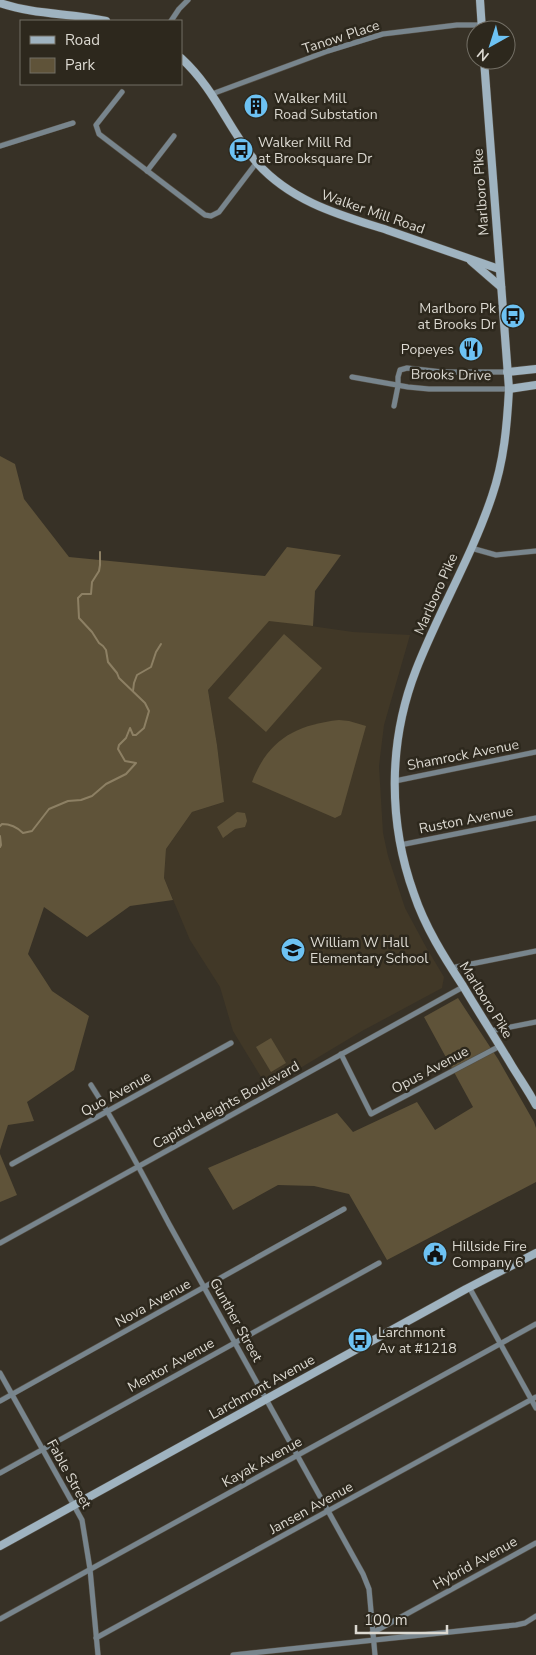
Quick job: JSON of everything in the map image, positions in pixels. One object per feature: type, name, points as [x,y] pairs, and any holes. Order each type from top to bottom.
[{"type":"main road","points":[[480,0],[481,20]]},
{"type":"main road","points":[[0,4],[28,11],[101,20]]},
{"type":"main road","name":"Walker Mill Road","points":[[182,59],[199,75],[257,162],[270,176],[290,191],[316,206],[499,269]]},
{"type":"main road","name":"Marlboro Pike","points":[[485,70],[509,389],[506,434],[498,477],[492,497],[425,650],[403,712],[395,780],[395,810],[403,861],[418,907],[451,968],[536,1103]]},
{"type":"main road","points":[[465,257],[500,287]]},
{"type":"main road","name":"Brooks Drive","points":[[507,372],[536,369]]},
{"type":"main road","name":"Brooks Drive","points":[[509,389],[536,386]]},
{"type":"main road","name":"Larchmont Avenue","points":[[0,1546],[536,1252]]},
{"type":"street","points":[[172,20],[179,8],[188,0]]},
{"type":"street","name":"Tanow Place","points":[[212,94],[383,34],[457,25],[466,26]]},
{"type":"street","points":[[122,92],[96,125],[98,134],[202,213],[210,216],[219,212],[257,162]]},
{"type":"street","points":[[0,146],[73,123]]},
{"type":"street","points":[[147,171],[174,136]]},
{"type":"street","name":"Brooks Drive","points":[[507,372],[442,372],[407,368],[400,370],[398,386],[429,389],[509,389]]},
{"type":"street","points":[[352,376],[398,386],[394,406]]},
{"type":"street","points":[[471,548],[496,555],[536,551]]},
{"type":"street","name":"Shamrock Avenue","points":[[395,780],[536,752]]},
{"type":"street","name":"Ruston Avenue","points":[[400,845],[536,818]]},
{"type":"street","points":[[451,968],[536,951]]},
{"type":"street","name":"Capitol Heights Boulevard","points":[[0,1243],[463,987]]},
{"type":"street","points":[[490,1030],[536,1022]]},
{"type":"street","name":"Quo Avenue","points":[[12,1164],[231,1044]]},
{"type":"street","name":"Opus Avenue","points":[[340,1054],[371,1114],[500,1046]]},
{"type":"street","name":"Gunther Street","points":[[91,1085],[108,1111],[363,1574],[368,1586],[375,1655]]},
{"type":"street","name":"Nova Avenue","points":[[0,1401],[344,1209]]},
{"type":"street","name":"Mentor Avenue","points":[[0,1473],[379,1263]]},
{"type":"street","points":[[469,1288],[534,1398],[536,1408]]},
{"type":"street","name":"Kayak Avenue","points":[[0,1619],[536,1324]]},
{"type":"street","name":"Fable Street","points":[[0,1373],[74,1505],[83,1526],[90,1569],[98,1655]]},
{"type":"street","name":"Jansen Avenue","points":[[96,1638],[534,1398]]},
{"type":"street","name":"Hybrid Avenue","points":[[372,1632],[536,1543]]},
{"type":"street","points":[[233,1655],[516,1625],[525,1623],[536,1616]]},
{"type":"shaded area","points":[[269,620],[353,632],[410,635],[384,725],[379,766],[383,833],[388,856],[405,908],[444,977],[442,988],[362,1031],[277,1082],[269,1090],[233,1031],[220,987],[190,940],[164,878],[166,849],[192,812],[224,802],[208,690]]},
{"type":"green space","points":[[0,456],[15,464],[24,499],[69,557],[265,576],[287,547],[341,555],[315,591],[313,626],[269,621],[208,690],[224,802],[192,812],[166,849],[164,878],[173,900],[130,906],[87,937],[44,907],[28,954],[52,991],[89,1016],[74,1070],[27,1102],[34,1121],[8,1125],[0,1150]]},
{"type":"green space","points":[[284,634],[322,668],[266,732],[228,698]]},
{"type":"green space","points":[[339,720],[366,726],[341,815],[335,818],[252,782],[266,755],[285,737],[309,726]]},
{"type":"green space","points":[[237,812],[245,813],[247,821],[245,827],[235,829],[223,838],[217,827]]},
{"type":"green space","points":[[458,998],[498,1059],[534,1122],[536,1128],[536,1182],[387,1260],[349,1194],[314,1186],[278,1185],[233,1210],[208,1168],[337,1113],[353,1132],[417,1102],[435,1130],[473,1107],[424,1017]]},
{"type":"green space","points":[[271,1038],[286,1063],[271,1072],[256,1047]]},
{"type":"green space","points":[[0,1154],[17,1195],[0,1202]]},
{"type":"waterway","points":[[0,826],[2,824],[11,825],[23,833],[32,831],[49,809],[68,801],[81,800],[92,796],[106,784],[126,774],[136,763],[125,761],[118,749],[130,728],[133,735],[136,735],[144,728],[149,711],[145,703],[119,678],[108,662],[106,650],[79,618],[78,598],[82,594],[91,594],[92,582],[99,571],[100,552]]},
{"type":"waterway","points":[[133,691],[137,675],[151,667],[161,644]]},
{"type":"waterway","points":[[0,836],[0,847]]},
{"type":"place","name":"Walker Mill Road Substation","points":[[256,106]]},
{"type":"place","name":"Walker Mill Rd at Brooksquare Dr","points":[[241,150]]},
{"type":"place","name":"Marlboro Pk at Brooks Dr","points":[[513,316]]},
{"type":"place","name":"Popeyes","points":[[471,349]]},
{"type":"place","name":"William W Hall Elementary School","points":[[293,950]]},
{"type":"place","name":"Hillside Fire Company 6","points":[[435,1254]]},
{"type":"place","name":"Larchmont Av at #1218","points":[[360,1340]]}]
